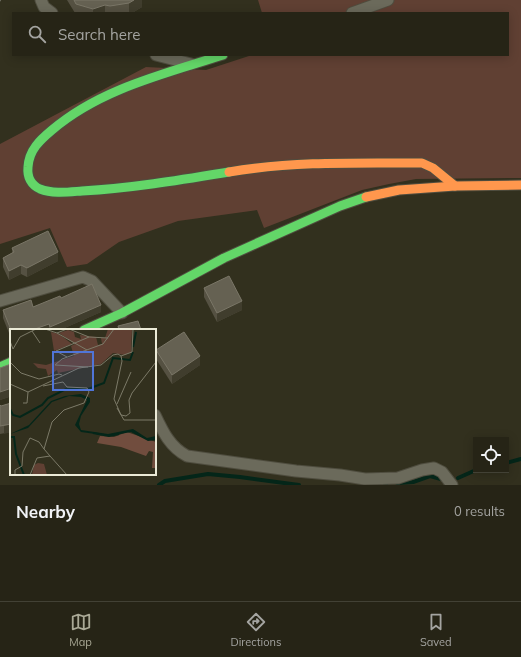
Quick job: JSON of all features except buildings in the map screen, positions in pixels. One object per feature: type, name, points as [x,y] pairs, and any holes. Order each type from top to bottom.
[{"type":"street","points":[[41,0],[44,7],[51,12]]},
{"type":"street","points":[[355,12],[388,0]]},
{"type":"street","points":[[160,56],[194,65]]},
{"type":"street","points":[[220,56],[116,91],[74,113],[55,128],[36,146],[31,153],[27,170],[32,185],[47,190],[66,192],[100,191],[291,164],[422,163],[433,168],[455,186]]},
{"type":"street","points":[[86,329],[122,313],[224,258],[340,206],[369,196],[399,190],[455,186],[521,185]]},
{"type":"street","points":[[0,301],[83,277],[92,281],[122,313]]},
{"type":"street","points":[[0,366],[10,362]]},
{"type":"street","points":[[156,417],[167,438],[180,452],[187,456],[365,479],[398,478],[422,470],[434,468],[442,472],[452,485]]},
{"type":"shaded area","points":[[258,0],[521,0],[521,178],[416,179],[389,184],[362,190],[264,228],[257,210],[178,221],[119,242],[87,264],[67,267],[50,228],[0,244],[0,144],[146,67],[206,70],[249,56],[509,56],[509,12],[262,12]]},
{"type":"waterway","points":[[509,462],[521,459]]},
{"type":"waterway","points":[[458,478],[473,471]]},
{"type":"waterway","points":[[159,485],[165,481],[208,474],[299,485]]},
{"type":"waterway","points":[[397,483],[413,482],[430,476],[441,479]]},
{"type":"waterway","points":[[366,485],[386,484]]},
{"type":"traffic: fast","points":[[220,56],[133,84],[91,104],[71,116],[39,142],[30,155],[28,171],[30,180],[34,185],[40,189],[50,192],[101,190],[138,186],[229,172]]},
{"type":"traffic: fast","points":[[86,329],[122,313],[224,258],[340,206],[366,197]]},
{"type":"traffic: fast","points":[[0,367],[10,362]]},
{"type":"traffic: slow","points":[[229,172],[253,168],[301,164],[422,163],[433,168],[455,186]]},
{"type":"traffic: slow","points":[[366,197],[399,190],[455,186],[521,185]]}]
